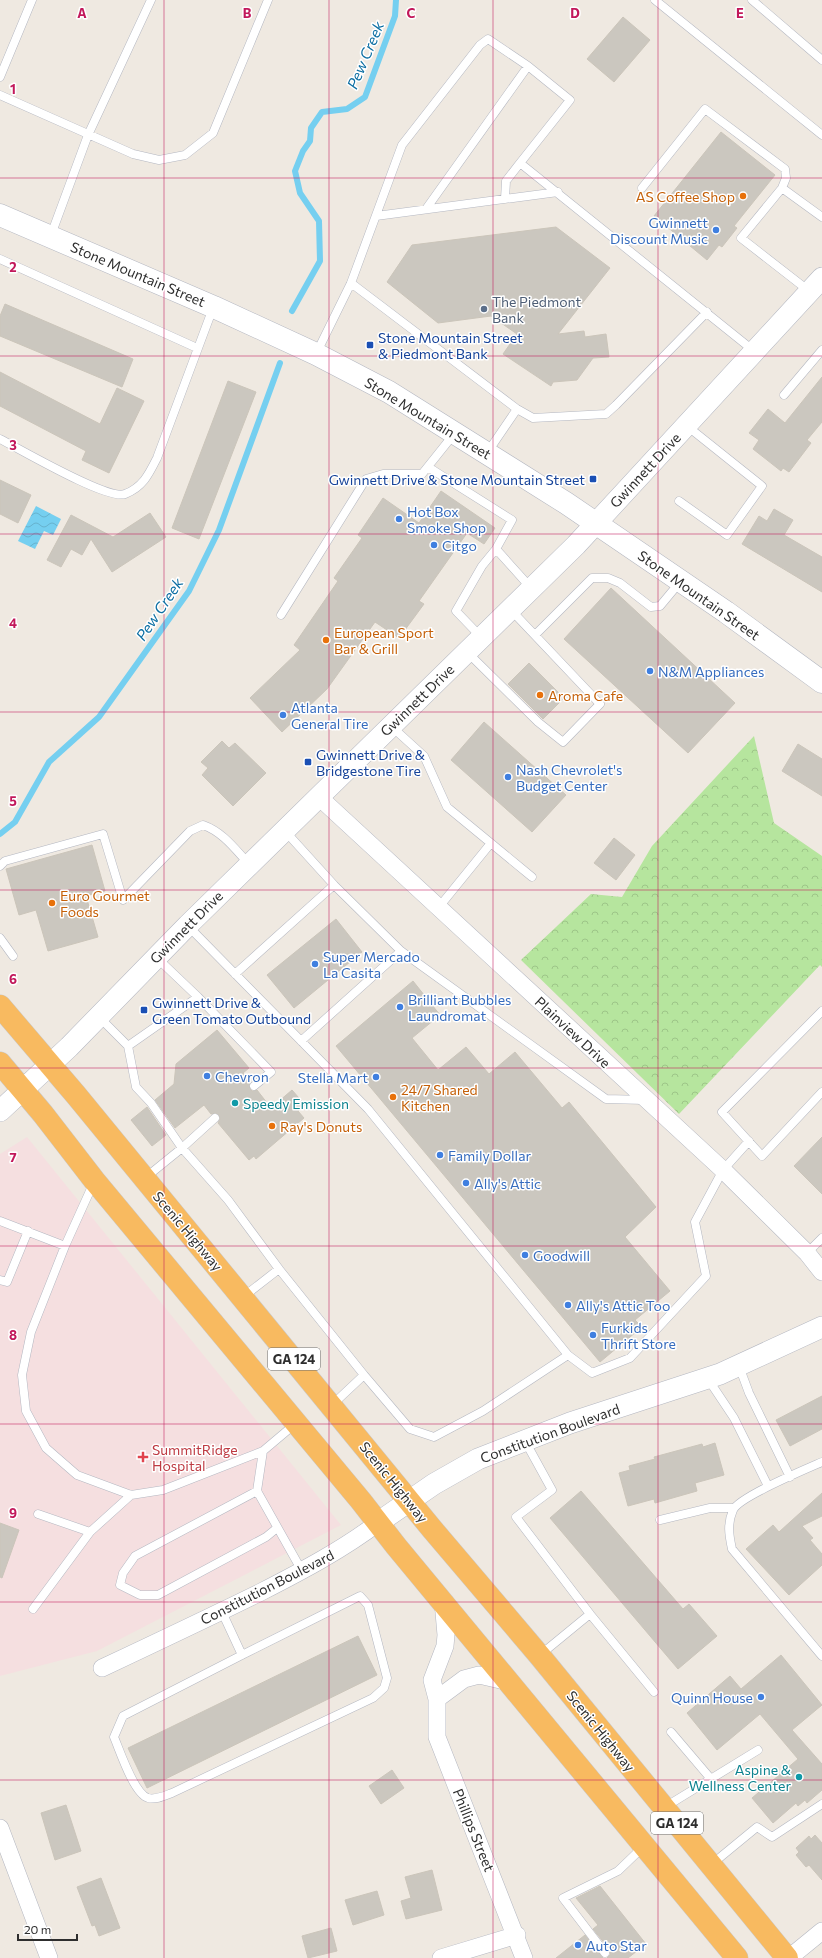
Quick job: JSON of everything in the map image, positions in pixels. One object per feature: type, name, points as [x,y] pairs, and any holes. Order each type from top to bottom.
[{"type":"highway","name":"Scenic Highway","points":[[0,1006],[243,1297],[408,1500],[539,1655],[788,1958]]},
{"type":"highway","name":"GA 124","points":[[0,1063],[94,1180],[737,1958]]},
{"type":"main road","name":"Stone Mountain Street","points":[[0,215],[214,307],[316,354],[390,392],[596,523],[822,682]]},
{"type":"street","name":"Gwinnett Drive","points":[[0,1111],[50,1065],[156,957],[596,523],[816,285]]},
{"type":"street","name":"Plainview Drive","points":[[319,797],[723,1170],[807,1253],[822,1272]]},
{"type":"street","name":"Constitution Boulevard","points":[[102,1668],[222,1612],[302,1571],[351,1543],[408,1500],[478,1460],[525,1440],[708,1378],[739,1366],[822,1327]]},
{"type":"street","name":"Phillips Street","points":[[443,1601],[446,1635],[445,1646],[432,1680],[437,1699],[437,1737],[524,1958]]},
{"type":"street","points":[[437,1699],[464,1679],[479,1675],[509,1682]]},
{"type":"street","points":[[0,1828],[49,1958]]},
{"type":"street","points":[[788,1958],[822,1931]]},
{"type":"street","points":[[441,1958],[516,1935]]},
{"type":"lane","points":[[0,77],[32,0]]},
{"type":"lane","points":[[51,236],[88,135],[151,0]]},
{"type":"lane","points":[[0,95],[133,154],[159,160],[184,155],[213,133],[268,0]]},
{"type":"lane","points":[[655,0],[822,135]]},
{"type":"lane","points":[[752,0],[822,60]]},
{"type":"lane","points":[[316,354],[351,283],[402,145],[480,45],[488,39],[528,66],[570,100],[506,181],[505,198]]},
{"type":"lane","points":[[426,209],[528,66]]},
{"type":"lane","points":[[642,188],[705,109],[785,169],[786,178],[782,188],[741,238],[816,285]]},
{"type":"lane","points":[[520,162],[755,351]]},
{"type":"lane","points":[[782,188],[822,217]]},
{"type":"lane","points":[[376,216],[558,192]]},
{"type":"lane","points":[[0,259],[197,348]]},
{"type":"lane","points":[[351,283],[517,409],[533,418],[606,414],[707,312]]},
{"type":"lane","points":[[0,438],[87,484],[111,494],[124,495],[146,480],[149,475],[157,458],[197,348],[214,307]]},
{"type":"lane","points":[[784,395],[822,350]]},
{"type":"lane","points":[[487,453],[517,409]]},
{"type":"lane","points":[[679,501],[727,535],[762,486],[686,426]]},
{"type":"lane","points":[[282,615],[366,479],[384,474],[422,474],[454,434]]},
{"type":"lane","points":[[428,467],[512,520],[496,549],[482,566],[456,611],[474,645],[538,722],[563,742],[600,704],[510,609]]},
{"type":"lane","points":[[496,549],[531,588]]},
{"type":"lane","points":[[535,635],[592,578],[608,578],[620,583],[651,607],[660,606],[680,581]]},
{"type":"lane","points":[[391,726],[424,756],[447,806],[532,877]]},
{"type":"lane","points":[[0,866],[5,861],[103,834],[123,900],[190,831],[203,825],[214,829],[225,838],[250,864]]},
{"type":"lane","points":[[285,830],[334,885],[402,951],[606,1099],[648,1101]]},
{"type":"lane","points":[[439,907],[491,843]]},
{"type":"lane","points":[[235,974],[334,885]]},
{"type":"lane","points":[[188,926],[368,1109],[568,1355],[592,1373],[630,1358],[706,1276],[695,1222],[723,1170],[749,1141]]},
{"type":"lane","points":[[0,938],[13,956]]},
{"type":"lane","points":[[302,1041],[402,951]]},
{"type":"lane","points":[[156,957],[198,996],[271,1072],[254,1086]]},
{"type":"lane","points":[[128,1046],[198,996]]},
{"type":"lane","points":[[822,1011],[722,1112],[762,1156],[822,1092]]},
{"type":"lane","points":[[98,1016],[128,1046],[136,1087],[151,1104],[182,1148],[228,1200],[279,1269],[364,1375],[410,1429],[434,1436],[483,1411],[568,1355]]},
{"type":"lane","points":[[144,1179],[182,1148],[215,1118]]},
{"type":"lane","points":[[94,1180],[65,1246],[31,1332],[22,1375],[26,1411],[46,1448],[77,1475],[131,1495],[163,1490],[263,1451],[296,1423]]},
{"type":"lane","points":[[0,1221],[65,1246]]},
{"type":"lane","points":[[0,1280],[7,1282],[28,1231]]},
{"type":"lane","points":[[807,1253],[822,1238]]},
{"type":"lane","points":[[243,1297],[279,1269]]},
{"type":"lane","points":[[739,1366],[749,1393],[790,1477]]},
{"type":"lane","points":[[332,1405],[364,1375]]},
{"type":"lane","points":[[708,1378],[734,1418],[768,1486]]},
{"type":"lane","points":[[525,1440],[552,1490],[516,1517],[590,1614],[654,1692]]},
{"type":"lane","points":[[263,1451],[257,1491],[302,1571]]},
{"type":"lane","points":[[660,1520],[710,1508],[734,1508],[768,1486],[822,1462]]},
{"type":"lane","points":[[257,1491],[135,1556],[123,1573],[120,1585],[140,1596],[158,1595],[266,1537],[277,1528]]},
{"type":"lane","points":[[33,1609],[90,1532],[131,1495]]},
{"type":"lane","points":[[734,1508],[728,1527],[732,1549],[822,1656]]},
{"type":"lane","points":[[38,1514],[90,1532]]},
{"type":"lane","points":[[360,1596],[368,1605],[387,1678],[384,1688],[373,1698],[172,1792],[156,1799],[147,1798],[137,1790],[114,1737],[123,1716],[242,1655],[360,1596]]},
{"type":"lane","points":[[222,1612],[242,1655]]},
{"type":"lane","points":[[539,1655],[590,1614]]},
{"type":"lane","points":[[671,1732],[711,1779]]},
{"type":"lane","points":[[664,1807],[758,1750]]},
{"type":"lane","points":[[712,1865],[756,1827],[772,1837],[822,1804]]},
{"type":"lane","points":[[605,1953],[563,1898],[618,1871],[644,1846]]},
{"type":"shaded area","name":"SummitRidge Hospital","points":[[27,1137],[341,1525],[97,1651],[0,1676],[0,1154]]},
{"type":"green space","points":[[754,736],[774,823],[822,856],[822,967],[820,965],[679,1114],[521,960],[591,894],[622,897],[652,846]]},
{"type":"water","points":[[36,506],[61,519],[53,535],[44,531],[35,549],[18,541]]},
{"type":"building","points":[[623,17],[650,40],[614,82],[587,59]]},
{"type":"building","points":[[721,132],[775,175],[734,226],[737,228],[722,247],[719,245],[707,260],[654,216]]},
{"type":"building","name":"The Piedmont Bank","points":[[556,227],[610,268],[558,334],[584,331],[585,337],[606,334],[609,357],[593,358],[577,380],[553,382],[551,386],[503,354],[517,334],[491,316],[438,323],[387,282],[412,245]]},
{"type":"building","points":[[5,304],[133,359],[122,387],[0,336],[0,316]]},
{"type":"building","points":[[0,372],[100,424],[117,388],[144,401],[109,473],[82,460],[86,451],[0,406]]},
{"type":"building","points":[[822,377],[822,422],[807,440],[811,443],[789,472],[783,468],[781,471],[753,449],[759,440],[749,433],[768,409],[785,423]]},
{"type":"building","points":[[228,381],[256,392],[199,539],[172,528]]},
{"type":"building","points":[[0,480],[31,495],[18,523],[0,514]]},
{"type":"building","points":[[441,491],[495,528],[484,544],[467,533],[419,601],[424,604],[399,638],[375,622],[327,689],[282,732],[250,698],[300,650],[294,645],[338,581],[334,578],[362,538],[358,535],[383,498],[419,523]]},
{"type":"building","points":[[774,509],[793,520],[784,535],[822,557],[822,592],[742,544],[759,516],[767,521]]},
{"type":"building","points":[[150,513],[166,537],[112,572],[91,539],[82,555],[71,549],[61,567],[47,560],[71,515],[113,537]]},
{"type":"building","name":"N&M Appliances","points":[[611,588],[735,703],[688,753],[564,639]]},
{"type":"building","name":"Aroma Cafe","points":[[529,663],[564,698],[543,719],[508,684]]},
{"type":"building","name":"Nash Chevrolet's Budget Center","points":[[484,722],[566,795],[532,832],[451,760]]},
{"type":"building","points":[[222,741],[229,748],[235,743],[266,773],[233,806],[202,775],[208,768],[201,762]]},
{"type":"building","points":[[798,744],[822,759],[822,796],[782,771]]},
{"type":"building","points":[[614,838],[635,855],[616,880],[594,863]]},
{"type":"building","name":"Euro Gourmet Foods","points":[[92,845],[105,891],[86,896],[98,937],[48,951],[36,910],[19,915],[6,869]]},
{"type":"building","name":"Super Mercado La Casita","points":[[336,919],[362,952],[294,1008],[267,975]]},
{"type":"building","points":[[413,981],[440,1015],[412,1038],[438,1070],[466,1047],[489,1074],[515,1052],[562,1108],[569,1102],[656,1207],[625,1237],[670,1291],[635,1320],[642,1327],[600,1362],[336,1046]]},
{"type":"building","points":[[217,1030],[249,1068],[243,1073],[250,1082],[250,1089],[252,1091],[257,1090],[271,1108],[292,1090],[305,1105],[298,1111],[304,1118],[256,1159],[254,1156],[249,1160],[218,1123],[220,1119],[219,1115],[216,1113],[211,1114],[204,1105],[175,1128],[155,1100],[174,1084],[176,1064]]},
{"type":"building","points":[[147,1107],[166,1135],[152,1146],[131,1120]]},
{"type":"building","points":[[822,1137],[822,1194],[794,1166]]},
{"type":"building","points":[[822,1396],[822,1429],[790,1446],[776,1420]]},
{"type":"building","points":[[715,1443],[724,1475],[695,1483],[697,1491],[655,1503],[654,1499],[628,1506],[619,1473],[630,1470],[629,1466],[655,1459],[654,1457],[702,1444],[703,1447]]},
{"type":"building","points":[[581,1491],[683,1609],[689,1604],[717,1636],[678,1669],[550,1518]]},
{"type":"building","points":[[822,1493],[822,1516],[802,1526],[813,1538],[810,1540],[822,1554],[822,1565],[789,1595],[746,1549],[773,1525],[779,1532]]},
{"type":"building","points":[[0,1523],[19,1530],[2,1578],[0,1577]]},
{"type":"building","points":[[358,1636],[377,1675],[147,1788],[128,1748]]},
{"type":"building","name":"Quinn House","points":[[781,1655],[822,1705],[792,1730],[822,1764],[822,1790],[807,1803],[805,1800],[798,1806],[796,1803],[773,1823],[752,1798],[798,1759],[760,1714],[717,1750],[687,1713],[730,1676],[741,1689]]},
{"type":"building","points":[[392,1770],[404,1788],[381,1804],[369,1786]]},
{"type":"building","points":[[66,1805],[81,1851],[55,1860],[41,1813]]},
{"type":"building","points":[[815,1835],[822,1843],[822,1880],[809,1865],[806,1867],[796,1855],[799,1852],[796,1848],[809,1836],[811,1839]]},
{"type":"building","points":[[432,1870],[442,1910],[406,1919],[401,1901],[411,1898],[405,1877]]},
{"type":"building","points":[[101,1878],[120,1928],[99,1936],[95,1925],[92,1926],[77,1887]]},
{"type":"building","points":[[600,1886],[646,1944],[628,1958],[607,1958],[610,1955],[610,1950],[593,1929],[598,1925],[576,1898]]},
{"type":"building","points":[[377,1891],[384,1915],[353,1925],[345,1900]]},
{"type":"building","points":[[331,1928],[337,1951],[308,1958],[302,1936]]},
{"type":"building","points":[[585,1935],[603,1958],[556,1958]]},
{"type":"waterway","name":"Pew Creek","points":[[292,311],[320,261],[319,221],[300,193],[295,171],[303,151],[310,141],[311,128],[322,112],[347,109],[365,97],[395,16],[396,0]]},
{"type":"waterway","name":"Pew Creek","points":[[0,834],[15,822],[49,762],[99,717],[189,591],[219,530],[280,363]]},
{"type":"place","name":"AS Coffee Shop","points":[[743,196]]},
{"type":"place","name":"Gwinnett Discount Music","points":[[716,230]]},
{"type":"place","name":"The Piedmont Bank","points":[[484,309]]},
{"type":"place","name":"Stone Mountain Street & Piedmont Bank","points":[[370,345]]},
{"type":"place","name":"Gwinnett Drive & Stone Mountain Street","points":[[593,479]]},
{"type":"place","name":"Hot Box Smoke Shop","points":[[399,519]]},
{"type":"place","name":"Citgo","points":[[434,545]]},
{"type":"place","name":"European Sport Bar & Grill","points":[[326,640]]},
{"type":"place","name":"N&M Appliances","points":[[650,671]]},
{"type":"place","name":"Aroma Cafe","points":[[540,695]]},
{"type":"place","name":"Atlanta General Tire","points":[[283,715]]},
{"type":"place","name":"Gwinnett Drive & Bridgestone Tire","points":[[308,762]]},
{"type":"place","name":"Nash Chevrolet's Budget Center","points":[[508,777]]},
{"type":"place","name":"Euro Gourmet Foods","points":[[52,903]]},
{"type":"place","name":"Super Mercado La Casita","points":[[315,964]]},
{"type":"place","name":"Brilliant Bubbles Laundromat","points":[[400,1007]]},
{"type":"place","name":"Gwinnett Drive & Green Tomato Outbound","points":[[144,1010]]},
{"type":"place","name":"Chevron","points":[[207,1076]]},
{"type":"place","name":"Stella Mart","points":[[376,1077]]},
{"type":"place","name":"24/7 Shared Kitchen","points":[[393,1097]]},
{"type":"place","name":"Speedy Emission","points":[[235,1103]]},
{"type":"place","name":"Ray's Donuts","points":[[272,1126]]},
{"type":"place","name":"Family Dollar","points":[[440,1155]]},
{"type":"place","name":"Ally's Attic","points":[[466,1183]]},
{"type":"place","name":"Goodwill","points":[[525,1255]]},
{"type":"place","name":"Ally's Attic Too","points":[[568,1305]]},
{"type":"place","name":"Furkids Thrift Store","points":[[593,1335]]},
{"type":"place","name":"SummitRidge Hospital","points":[[143,1457]]},
{"type":"place","name":"Quinn House","points":[[761,1697]]},
{"type":"place","name":"Aspine & Wellness Center","points":[[799,1777]]},
{"type":"place","name":"Auto Star","points":[[578,1945]]}]
